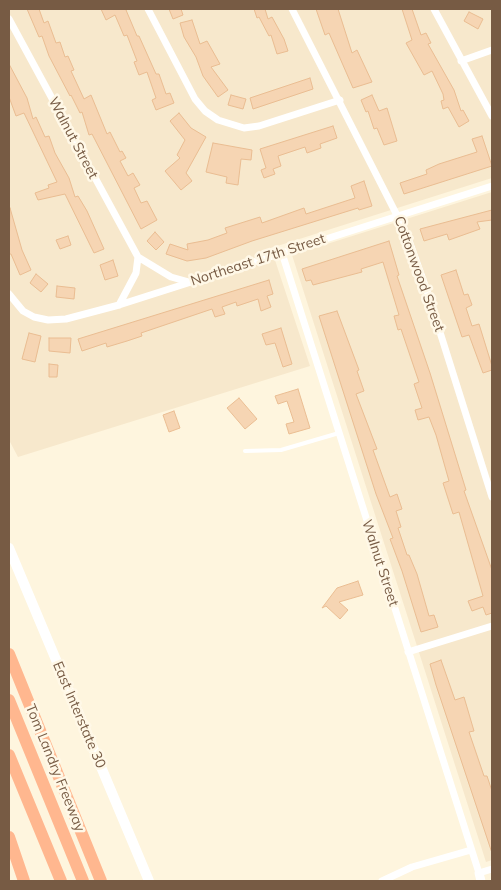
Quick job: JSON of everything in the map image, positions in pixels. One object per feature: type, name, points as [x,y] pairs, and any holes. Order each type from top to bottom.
[{"type":"highway","name":"Tom Landry Freeway","points":[[9,654],[101,881]]},
{"type":"highway","points":[[9,700],[83,881]]},
{"type":"highway","points":[[9,755],[61,881]]},
{"type":"highway","points":[[9,837],[24,881]]},
{"type":"main road","name":"East Interstate 30","points":[[9,548],[149,881]]},
{"type":"street","points":[[148,9],[195,99],[205,111],[218,120],[244,128],[259,126],[340,100]]},
{"type":"street","name":"Cottonwood Street","points":[[292,9],[398,214],[427,291],[492,497]]},
{"type":"street","points":[[434,9],[492,116]]},
{"type":"street","name":"Walnut Street","points":[[9,19],[138,258]]},
{"type":"street","points":[[461,60],[492,50]]},
{"type":"street","name":"Northeast 17th Street","points":[[9,294],[24,311],[34,317],[48,320],[66,319],[119,305],[398,214],[492,186]]},
{"type":"street","name":"Walnut Street","points":[[282,253],[480,877]]},
{"type":"street","points":[[119,305],[136,273],[138,258],[171,277],[189,282]]},
{"type":"street","points":[[408,652],[492,626]]},
{"type":"street","points":[[382,881],[412,868],[471,850]]},
{"type":"street","points":[[480,877],[492,869]]},
{"type":"lane","points":[[245,451],[281,450],[339,433]]},
{"type":"shaded area","points":[[9,9],[492,9],[492,178],[271,248],[310,366],[18,457],[9,440]]},
{"type":"shaded area","points":[[492,192],[492,860],[486,862],[292,255]]},
{"type":"building","points":[[27,9],[39,9],[44,23],[48,21],[56,43],[60,42],[65,57],[68,56],[74,70],[71,71],[84,99],[91,95],[107,134],[110,132],[120,152],[122,151],[126,158],[120,161],[128,176],[133,173],[140,185],[134,188],[141,203],[147,201],[157,220],[141,229],[92,134],[89,135],[82,112],[80,113],[70,96],[49,56],[42,36],[39,37]]},
{"type":"building","points":[[101,9],[129,9],[126,10],[137,36],[139,36],[156,74],[159,74],[166,94],[170,93],[174,103],[156,110],[152,100],[156,98],[147,72],[139,75],[134,62],[137,61],[127,35],[124,36],[115,15],[106,20]]},
{"type":"building","points":[[169,9],[181,9],[183,15],[173,19]]},
{"type":"building","points":[[254,9],[265,9],[268,19],[272,17],[288,51],[277,54],[271,35],[269,36],[259,17],[257,18]]},
{"type":"building","points":[[316,9],[338,9],[352,53],[357,50],[372,82],[353,88],[329,33],[325,35]]},
{"type":"building","points":[[402,9],[412,9],[421,35],[426,33],[431,43],[428,44],[454,90],[461,111],[463,110],[469,121],[459,127],[448,107],[443,109],[441,101],[444,100],[443,94],[432,71],[424,75],[406,43],[412,40]]},
{"type":"building","points":[[469,12],[483,19],[478,29],[464,21]]},
{"type":"building","points":[[192,20],[200,44],[207,41],[220,64],[211,67],[228,90],[218,97],[203,76],[196,57],[184,37],[180,23]]},
{"type":"building","points":[[9,64],[27,98],[33,119],[36,117],[45,137],[49,136],[55,153],[69,178],[75,197],[78,196],[87,211],[104,249],[94,253],[65,194],[38,200],[35,193],[49,188],[48,185],[57,182],[24,113],[16,116],[9,97]]},
{"type":"building","points":[[310,78],[313,89],[253,109],[250,98]]},
{"type":"building","points":[[231,95],[246,99],[243,109],[228,105]]},
{"type":"building","points":[[372,95],[379,111],[387,108],[397,141],[384,145],[377,128],[374,129],[368,111],[366,112],[361,100]]},
{"type":"building","points":[[179,113],[191,128],[206,137],[186,173],[192,181],[181,190],[165,171],[180,158],[177,155],[185,140],[170,121]]},
{"type":"building","points":[[333,126],[337,138],[320,144],[321,148],[307,153],[305,147],[278,156],[281,166],[273,169],[275,174],[264,178],[261,170],[266,168],[260,149]]},
{"type":"building","points":[[482,136],[492,166],[404,194],[400,183],[427,174],[426,170],[439,164],[477,152],[472,139]]},
{"type":"building","points":[[213,143],[252,150],[251,160],[241,159],[238,185],[226,183],[227,177],[206,172]]},
{"type":"building","points":[[364,181],[372,206],[359,210],[358,208],[252,241],[206,258],[187,261],[166,254],[170,244],[188,250],[187,244],[208,240],[227,233],[225,228],[260,217],[262,223],[304,208],[306,214],[355,198],[351,186]]},
{"type":"building","points":[[10,208],[22,250],[31,270],[20,275],[11,254],[9,254]]},
{"type":"building","points":[[492,210],[492,220],[477,222],[480,229],[449,240],[447,234],[424,241],[420,229]]},
{"type":"building","points":[[155,232],[164,242],[156,250],[147,241]]},
{"type":"building","points":[[68,236],[71,245],[60,249],[56,240]]},
{"type":"building","points":[[389,241],[399,275],[397,276],[430,373],[466,490],[464,491],[492,570],[492,613],[486,615],[483,607],[472,611],[468,601],[483,596],[459,512],[453,514],[443,483],[449,481],[436,435],[429,417],[418,420],[415,410],[422,408],[414,384],[419,382],[401,329],[398,330],[394,316],[399,315],[383,262],[361,269],[362,272],[313,285],[311,280],[306,281],[302,269]]},
{"type":"building","points":[[113,260],[118,276],[105,280],[100,265]]},
{"type":"building","points":[[456,270],[464,295],[468,294],[472,305],[466,308],[472,326],[479,324],[492,366],[492,370],[483,373],[469,335],[462,337],[441,275]]},
{"type":"building","points":[[36,274],[48,284],[41,292],[30,283]]},
{"type":"building","points":[[269,280],[273,294],[267,296],[271,307],[261,311],[258,299],[237,306],[236,302],[222,307],[225,314],[215,317],[212,309],[141,333],[142,336],[127,341],[107,347],[106,343],[82,351],[78,339]]},
{"type":"building","points":[[57,286],[75,288],[74,299],[56,297]]},
{"type":"building","points":[[337,311],[359,370],[357,371],[364,391],[356,394],[377,449],[373,450],[390,497],[397,494],[402,509],[396,511],[401,527],[398,528],[407,555],[409,555],[417,574],[429,616],[434,615],[438,627],[421,632],[390,539],[393,538],[376,494],[319,316]]},
{"type":"building","points":[[281,328],[292,364],[283,367],[275,343],[266,345],[262,334]]},
{"type":"building","points":[[29,333],[41,336],[35,362],[22,359]]},
{"type":"building","points":[[49,338],[71,338],[70,353],[49,351]]},
{"type":"building","points":[[49,364],[58,365],[57,377],[49,377]]},
{"type":"building","points":[[298,389],[310,428],[289,434],[286,424],[294,422],[287,401],[278,404],[275,396]]},
{"type":"building","points":[[239,398],[257,419],[245,429],[227,408]]},
{"type":"building","points":[[174,411],[180,428],[169,432],[163,415]]},
{"type":"building","points":[[358,581],[363,595],[339,602],[348,610],[340,619],[326,606],[322,608],[337,588]]},
{"type":"building","points":[[441,660],[455,700],[464,697],[474,731],[469,732],[484,776],[487,776],[492,791],[492,853],[430,664]]}]
